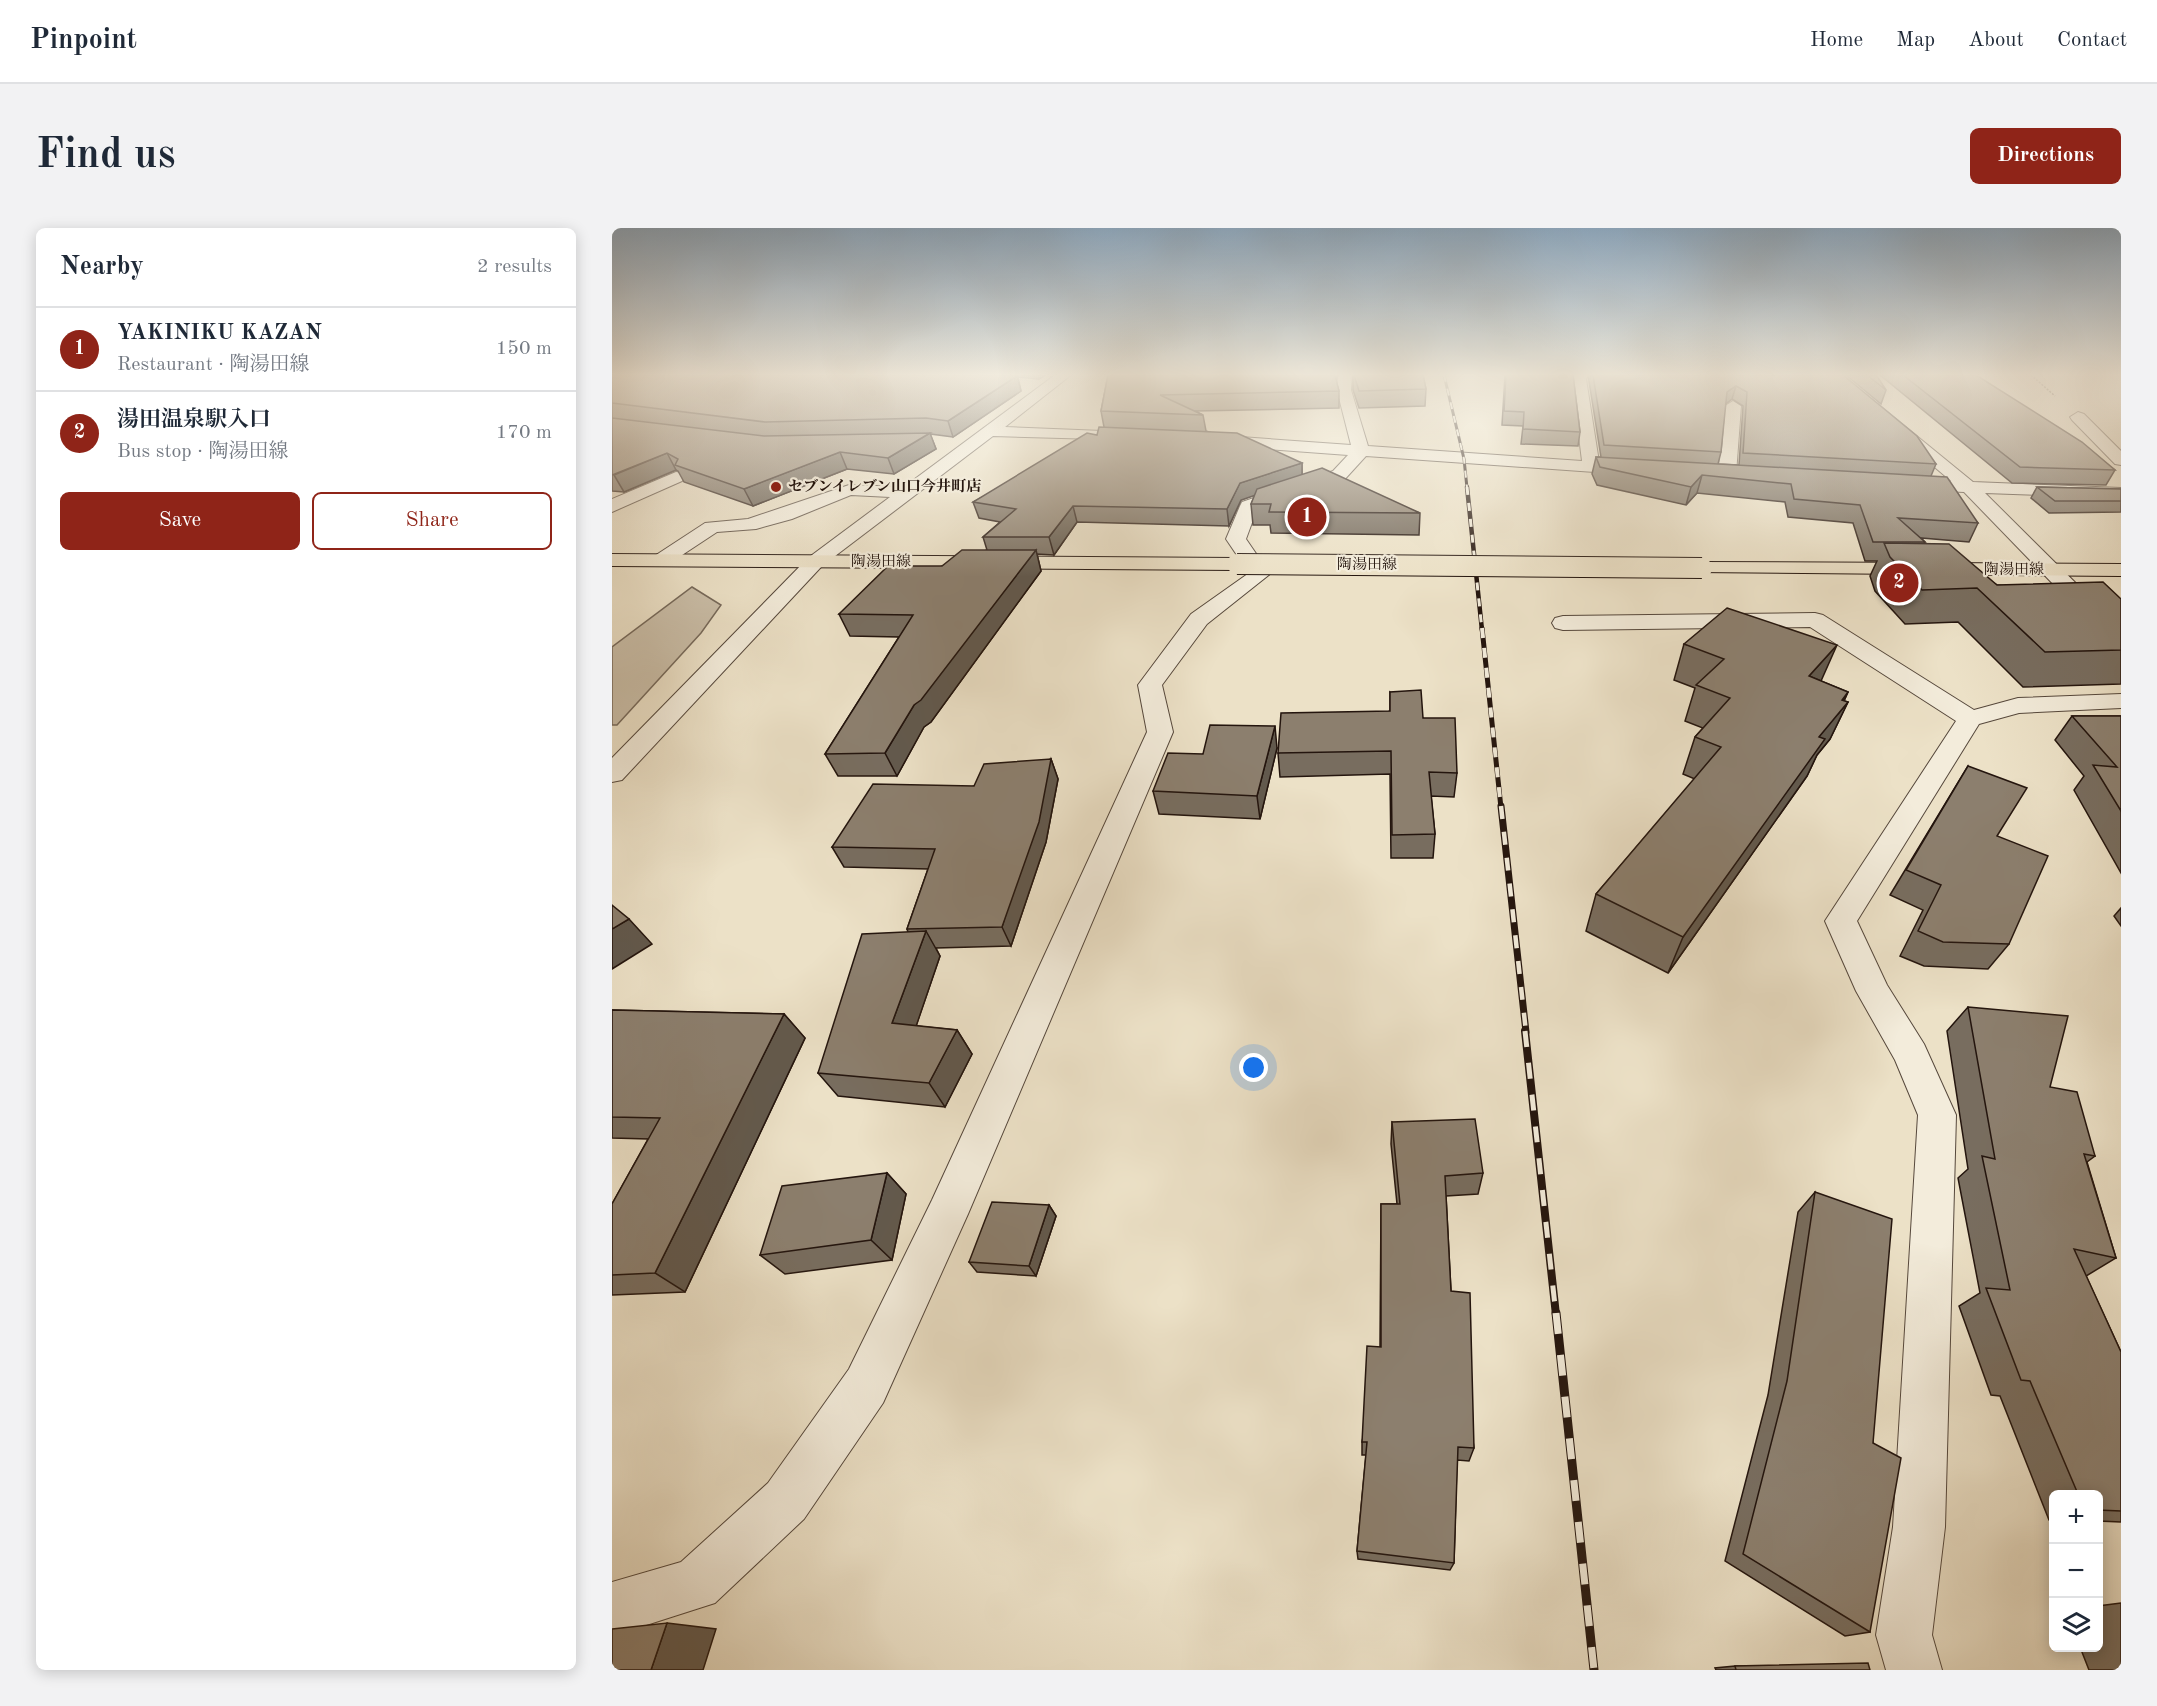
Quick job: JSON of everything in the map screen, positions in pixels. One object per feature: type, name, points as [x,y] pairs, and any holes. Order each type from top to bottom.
[{"type":"main road","name":"陶湯田線","points":[[612,560],[2121,570]]},
{"type":"street","points":[[612,774],[815,562],[973,442]]},
{"type":"street","points":[[1230,442],[1659,471]]},
{"type":"street","points":[[1359,442],[1362,451]]},
{"type":"street","points":[[1588,442],[1592,467]]},
{"type":"street","points":[[1727,474],[1730,442]]},
{"type":"street","points":[[1914,442],[1971,489],[2121,641]]},
{"type":"street","points":[[2103,442],[2121,460]]},
{"type":"street","points":[[950,443],[968,446]]},
{"type":"street","points":[[612,1609],[696,1584],[786,1501],[866,1386],[947,1214],[1160,732],[1150,685],[1199,619],[1260,574],[1236,539],[1249,506],[1340,475],[1362,451]]},
{"type":"street","points":[[1705,473],[1749,475]]},
{"type":"street","points":[[612,506],[676,477]]},
{"type":"street","points":[[1888,483],[1971,489],[2121,493]]},
{"type":"street","points":[[660,561],[712,527],[758,522],[849,490],[905,492]]},
{"type":"street","points":[[1563,623],[1815,620],[1970,719]]},
{"type":"street","points":[[1914,1670],[1904,1635],[1918,1527],[1937,1115],[1911,1055],[1873,991],[1841,921],[1970,719],[2018,706],[2121,701]]},
{"type":"shaded area","points":[[692,587],[721,605],[701,633],[617,725],[612,725],[612,647]]},
{"type":"building","points":[[612,442],[914,442],[888,458],[840,452],[744,489],[675,465],[678,459],[667,453],[612,475]]},
{"type":"building","points":[[1072,442],[1257,442],[1302,463],[1240,483],[1227,509],[1073,506],[1049,537],[983,537],[1016,509],[973,502]]},
{"type":"building","points":[[1604,442],[1722,442],[1721,452],[1604,445]]},
{"type":"building","points":[[1744,442],[1921,442],[1936,464],[1743,453]]},
{"type":"building","points":[[1989,442],[2082,442],[2115,470],[2020,467]]},
{"type":"building","points":[[1596,457],[1947,477],[1978,523],[1898,518],[1925,542],[1873,542],[1860,505],[1794,499],[1791,484],[1702,475],[1691,487],[1600,467]]},
{"type":"building","points":[[1322,468],[1420,513],[1269,512],[1271,504],[1251,504],[1257,489]]},
{"type":"building","points":[[2037,487],[2121,489],[2121,501],[2055,501]]},
{"type":"building","points":[[1884,543],[1949,544],[1997,585],[2103,582],[2121,599],[2121,650],[2045,652],[1977,588],[1922,590],[1890,557]]},
{"type":"building","points":[[962,550],[1036,550],[921,700],[914,705],[885,753],[825,754],[913,615],[839,614],[888,566],[942,566]]},
{"type":"building","points":[[1727,608],[1837,645],[1809,676],[1848,692],[1842,700],[1848,702],[1819,737],[1825,739],[1683,937],[1596,894],[1721,747],[1695,737],[1730,698],[1696,685],[1724,659],[1684,644]]},
{"type":"building","points":[[1421,690],[1423,718],[1455,718],[1457,773],[1429,772],[1435,834],[1392,835],[1391,751],[1278,753],[1281,713],[1390,711],[1390,692]]},
{"type":"building","points":[[2072,716],[2121,716],[2121,811],[2093,765],[2117,767]]},
{"type":"building","points":[[1210,725],[1275,726],[1257,796],[1153,791],[1168,753],[1203,754]]},
{"type":"building","points":[[1051,759],[1039,822],[1002,927],[907,929],[935,849],[832,847],[873,784],[974,786],[984,764]]},
{"type":"building","points":[[1968,766],[2027,788],[1997,836],[2048,856],[2009,944],[1943,942],[1918,931],[1941,885],[1906,870]]},
{"type":"building","points":[[612,905],[629,919],[612,929]]},
{"type":"building","points":[[926,931],[892,1023],[957,1030],[929,1083],[818,1073],[862,934]]},
{"type":"building","points":[[1968,1007],[2068,1016],[2050,1087],[2077,1092],[2095,1156],[2084,1154],[2116,1258],[2074,1249],[2121,1352],[2121,1511],[2103,1510],[2103,1490],[2076,1490],[2030,1381],[2021,1380],[1986,1288],[2010,1290],[1982,1156],[1995,1159]]},
{"type":"building","points":[[612,1010],[784,1014],[655,1273],[612,1275],[612,1204],[660,1118],[612,1117]]},
{"type":"building","points":[[1475,1119],[1483,1173],[1445,1176],[1451,1291],[1470,1293],[1474,1448],[1458,1447],[1454,1563],[1357,1551],[1367,1442],[1362,1442],[1367,1346],[1381,1347],[1381,1204],[1400,1204],[1392,1122]]},
{"type":"building","points":[[887,1173],[871,1240],[760,1255],[782,1186]]},
{"type":"building","points":[[1815,1192],[1892,1219],[1873,1443],[1901,1458],[1870,1632],[1743,1554],[1787,1381]]},
{"type":"building","points":[[992,1202],[1049,1205],[1029,1266],[969,1262]]},
{"type":"building","points":[[667,1623],[651,1670],[612,1670],[612,1629]]},
{"type":"building","points":[[1868,1663],[1870,1670],[1736,1670],[1735,1666]]},
{"type":"railway","points":[[1460,442],[1467,488]]},
{"type":"railway","points":[[1467,487],[1482,630]]},
{"type":"railway","points":[[1482,628],[1501,808]]},
{"type":"railway","points":[[1501,806],[1526,1032]]},
{"type":"railway","points":[[1525,1031],[1556,1315]]},
{"type":"railway","points":[[1556,1313],[1594,1670]]},
{"type":"place","name":"セブンイレブン山口今井町店","points":[[776,487]]},
{"type":"place","name":"YAKINIKU KAZAN","points":[[1307,517]]},
{"type":"place","name":"湯田温泉駅入口","points":[[1899,583]]}]
